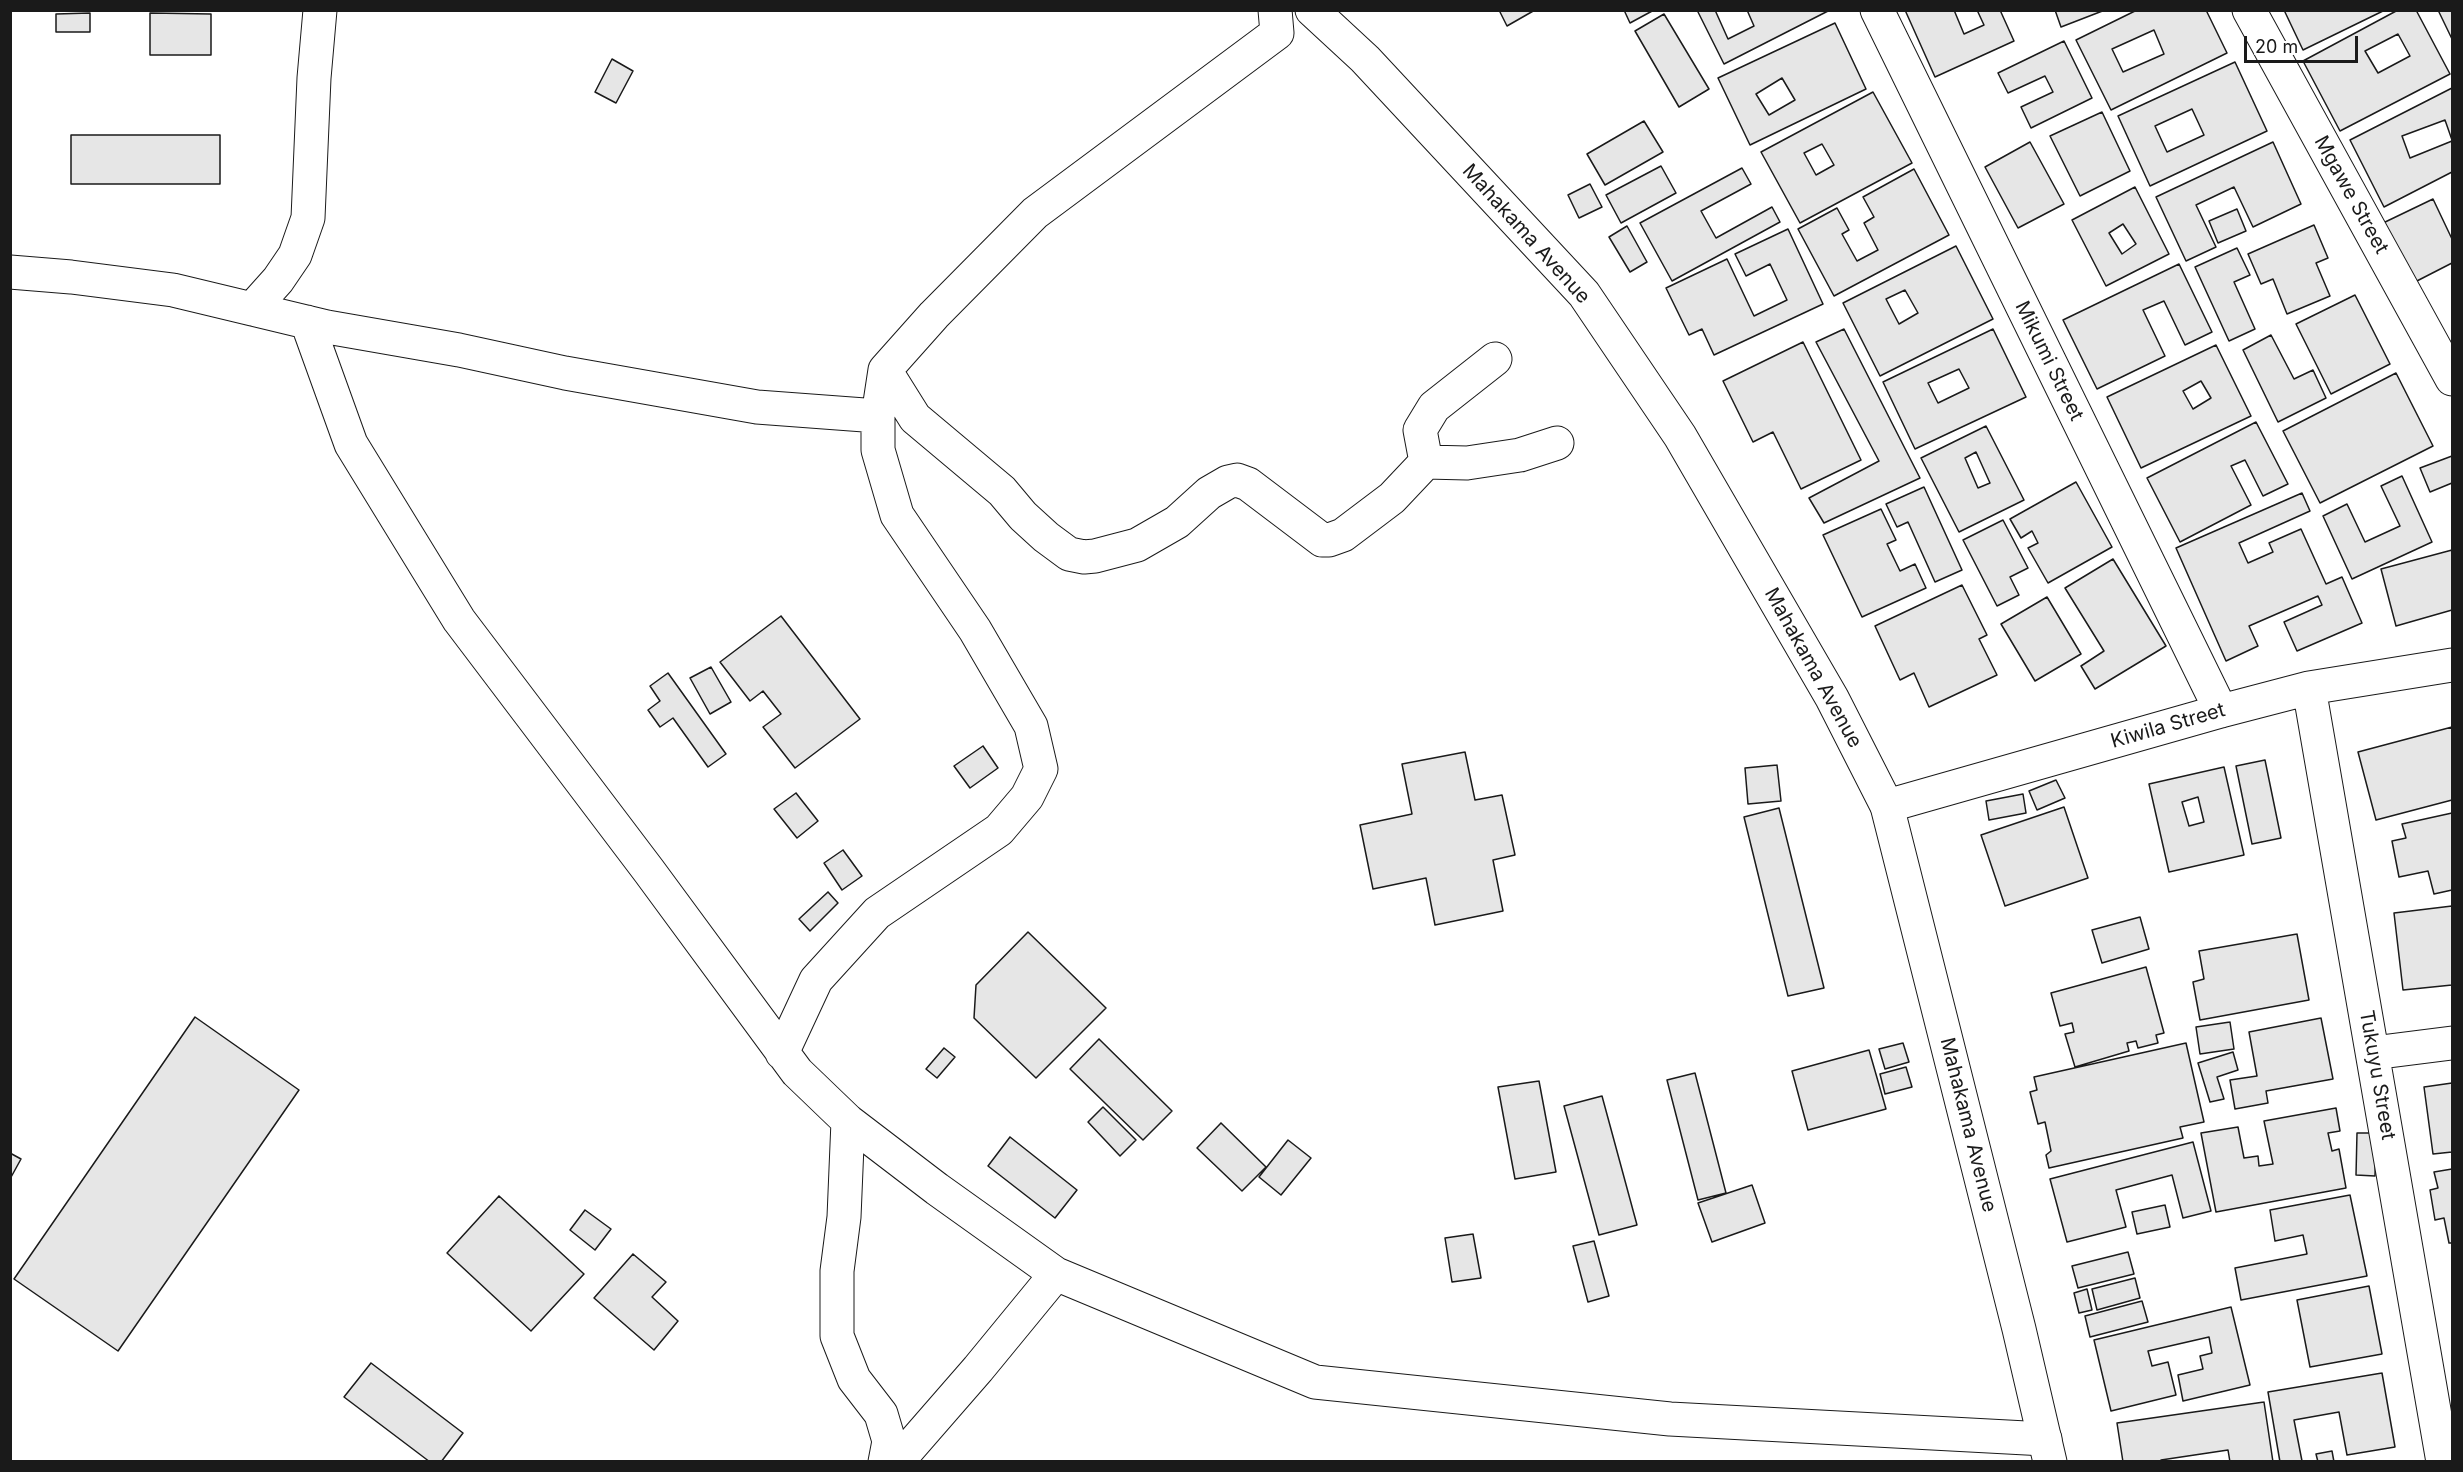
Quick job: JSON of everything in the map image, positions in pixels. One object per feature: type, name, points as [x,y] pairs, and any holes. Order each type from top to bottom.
[{"type":"street","points":[[252,309],[278,280],[295,255],[308,218],[314,78],[320,10]]},
{"type":"street","points":[[782,1053],[816,980],[877,913],[999,830],[1027,796],[1041,769],[1031,726],[975,630],[897,516],[878,450],[878,416],[885,369],[934,315],[1035,213],[1277,33],[1275,10]]},
{"type":"street","name":"Mahakama Avenue","points":[[1312,10],[1365,59],[1584,294],[1680,436],[1832,698],[1887,806],[2048,1450]]},
{"type":"street","name":"Mikumi Street","points":[[1877,10],[2221,711]]},
{"type":"street","name":"Mgawe Street","points":[[2249,10],[2452,379]]},
{"type":"street","points":[[10,272],[173,290],[308,322],[459,350],[565,373],[757,407],[878,416]]},
{"type":"street","points":[[308,322],[351,444],[459,620],[649,871],[782,1053],[797,1072],[848,1121],[1056,1274],[1315,1382],[1670,1419],[2048,1450]]},
{"type":"street","points":[[1426,462],[1420,430],[1434,407],[1495,359]]},
{"type":"street","points":[[885,369],[915,418],[1002,491],[1023,516],[1046,537],[1070,554],[1084,557],[1137,545],[1177,522],[1209,493],[1228,482],[1237,480],[1248,484],[1316,536],[1329,540],[1343,535],[1392,498],[1426,462],[1467,463],[1520,455],[1557,443]]},
{"type":"street","name":"Kiwila Street","points":[[1887,806],[2309,688],[2452,665]]},
{"type":"street","name":"Tukuyu Street","points":[[2309,688],[2443,1461]]},
{"type":"street","points":[[2373,1053],[2452,1043]]},
{"type":"street","points":[[848,1121],[844,1217],[837,1271],[837,1336],[854,1379],[881,1414],[889,1441],[885,1461]]},
{"type":"street","points":[[897,1461],[978,1370],[1056,1274]]},
{"type":"building","points":[[1499,10],[1535,10],[1507,26]]},
{"type":"building","points":[[1624,10],[1654,10],[1630,23]]},
{"type":"building","points":[[1697,10],[1715,10],[1728,39],[1754,26],[1747,10],[1830,10],[1724,64]]},
{"type":"building","points":[[1905,10],[1954,10],[1964,34],[1984,25],[1977,10],[2000,10],[2014,41],[1935,77]]},
{"type":"building","points":[[2055,10],[2105,10],[2061,27]]},
{"type":"building","points":[[2137,10],[2206,10],[2227,53],[2111,110],[2076,40]],"holes":[[[2154,30],[2164,54],[2123,72],[2112,49]]]},
{"type":"building","points":[[2284,10],[2385,10],[2303,50]]},
{"type":"building","points":[[2398,10],[2416,10],[2450,74],[2340,131],[2303,61]],"holes":[[[2398,34],[2410,56],[2378,73],[2365,51]]]},
{"type":"building","points":[[2438,10],[2452,10],[2452,39]]},
{"type":"building","points":[[90,13],[90,32],[56,32],[56,14]]},
{"type":"building","points":[[150,13],[211,14],[211,55],[150,55]]},
{"type":"building","points":[[1664,14],[1709,89],[1679,107],[1635,31]]},
{"type":"building","points":[[1835,23],[1866,89],[1750,145],[1718,78]],"holes":[[[1782,78],[1795,100],[1769,115],[1756,94]]]},
{"type":"building","points":[[2064,41],[2092,98],[2031,128],[2021,107],[2053,92],[2045,76],[2008,93],[1998,73]]},
{"type":"building","points":[[612,59],[633,71],[616,103],[595,92]]},
{"type":"building","points":[[2235,62],[2267,131],[2150,186],[2118,116]],"holes":[[[2192,109],[2204,135],[2167,152],[2155,126]]]},
{"type":"building","points":[[2452,88],[2452,140],[2445,120],[2402,136],[2410,158],[2452,141],[2452,172],[2384,207],[2350,140]]},
{"type":"building","points":[[1873,92],[1912,163],[1800,223],[1761,152]],"holes":[[[1822,144],[1834,165],[1816,175],[1804,153]]]},
{"type":"building","points":[[2102,112],[2130,171],[2080,196],[2050,136]]},
{"type":"building","points":[[1644,121],[1663,152],[1605,185],[1587,154]]},
{"type":"building","points":[[71,135],[220,135],[220,184],[71,184]]},
{"type":"building","points":[[2030,142],[2064,204],[2018,228],[1985,167]]},
{"type":"building","points":[[2273,142],[2301,204],[2253,227],[2234,187],[2196,205],[2216,247],[2186,261],[2156,197]]},
{"type":"building","points":[[1661,166],[1676,193],[1621,223],[1606,195]]},
{"type":"building","points":[[1742,168],[1751,184],[1701,211],[1716,238],[1772,207],[1780,222],[1672,281],[1640,223]]},
{"type":"building","points":[[1914,169],[1949,235],[1834,296],[1798,229],[1837,208],[1849,230],[1842,234],[1857,261],[1878,250],[1864,223],[1874,217],[1863,197]]},
{"type":"building","points":[[1590,184],[1602,207],[1579,218],[1568,195]]},
{"type":"building","points":[[2135,187],[2169,254],[2106,286],[2072,220]],"holes":[[[2123,224],[2136,244],[2122,254],[2109,233]]]},
{"type":"building","points":[[2433,199],[2452,239],[2452,263],[2411,284],[2381,224]]},
{"type":"building","points":[[2237,209],[2246,231],[2218,243],[2209,221]]},
{"type":"building","points":[[2314,225],[2328,258],[2316,263],[2330,296],[2287,314],[2273,279],[2261,284],[2248,254]]},
{"type":"building","points":[[1627,226],[1647,262],[1630,272],[1609,237]]},
{"type":"building","points":[[1788,229],[1823,304],[1714,355],[1702,329],[1689,335],[1666,288],[1727,259],[1754,316],[1787,300],[1770,264],[1746,276],[1735,254]]},
{"type":"building","points":[[1956,246],[1993,319],[1880,376],[1843,303]],"holes":[[[1905,290],[1918,313],[1899,324],[1886,299]]]},
{"type":"building","points":[[2237,248],[2250,275],[2234,282],[2255,329],[2229,341],[2195,267]]},
{"type":"building","points":[[2179,264],[2212,332],[2185,345],[2164,301],[2143,310],[2165,356],[2097,389],[2063,320]]},
{"type":"building","points":[[2355,295],[2390,364],[2331,394],[2296,324]]},
{"type":"building","points":[[1844,329],[1920,478],[1824,523],[1809,498],[1879,461],[1816,342]]},
{"type":"building","points":[[1993,329],[2026,397],[1915,449],[1883,382]],"holes":[[[1959,369],[1969,388],[1938,403],[1928,383]]]},
{"type":"building","points":[[2271,335],[2294,379],[2313,370],[2326,398],[2278,422],[2243,350]]},
{"type":"building","points":[[1803,342],[1861,460],[1801,489],[1773,432],[1753,442],[1723,381]]},
{"type":"building","points":[[2216,345],[2251,416],[2141,468],[2107,397]],"holes":[[[2201,381],[2211,398],[2193,409],[2183,391]]]},
{"type":"building","points":[[2396,373],[2433,446],[2320,503],[2283,431]]},
{"type":"building","points":[[2256,422],[2288,484],[2263,496],[2245,460],[2231,466],[2251,505],[2180,542],[2147,478]]},
{"type":"building","points":[[1986,426],[2024,500],[1959,532],[1921,458]],"holes":[[[1976,452],[1990,483],[1978,488],[1965,458]]]},
{"type":"building","points":[[2452,456],[2452,483],[2430,492],[2420,468]]},
{"type":"building","points":[[2402,476],[2432,542],[2352,579],[2323,516],[2347,504],[2365,542],[2400,526],[2381,486]]},
{"type":"building","points":[[2076,482],[2112,547],[2048,583],[2028,548],[2038,543],[2032,531],[2021,538],[2010,519]]},
{"type":"building","points":[[1924,487],[1962,570],[1935,582],[1908,522],[1897,527],[1886,504]]},
{"type":"building","points":[[2302,493],[2310,511],[2239,543],[2248,563],[2273,552],[2269,543],[2301,529],[2326,584],[2342,577],[2362,623],[2297,651],[2284,622],[2322,605],[2318,596],[2249,626],[2258,646],[2226,661],[2176,548]]},
{"type":"building","points":[[1881,509],[1896,540],[1887,544],[1900,571],[1915,564],[1926,588],[1862,617],[1823,535]]},
{"type":"building","points":[[2003,520],[2028,568],[2010,577],[2019,595],[1997,606],[1963,540]]},
{"type":"building","points":[[2452,550],[2452,610],[2396,626],[2381,569]]},
{"type":"building","points":[[2113,559],[2166,646],[2095,689],[2081,666],[2104,651],[2065,588]]},
{"type":"building","points":[[1962,585],[1987,635],[1979,639],[1997,675],[1929,707],[1914,673],[1900,680],[1875,626]]},
{"type":"building","points":[[2047,597],[2081,654],[2035,681],[2001,624]]},
{"type":"building","points":[[781,616],[860,719],[795,768],[763,727],[781,714],[763,691],[750,701],[720,662]]},
{"type":"building","points":[[711,667],[731,702],[710,714],[690,678]]},
{"type":"building","points":[[668,673],[726,754],[708,767],[673,718],[660,727],[648,710],[660,701],[650,686]]},
{"type":"building","points":[[2452,727],[2452,800],[2376,820],[2358,752]]},
{"type":"building","points":[[983,746],[998,768],[970,788],[954,766]]},
{"type":"building","points":[[1465,752],[1475,800],[1502,795],[1515,855],[1493,860],[1503,911],[1435,925],[1426,878],[1373,889],[1360,825],[1412,814],[1402,764]]},
{"type":"building","points":[[2265,760],[2281,838],[2252,844],[2236,766]]},
{"type":"building","points":[[1777,765],[1781,801],[1748,804],[1745,768]]},
{"type":"building","points":[[2224,767],[2244,855],[2169,872],[2149,784]],"holes":[[[2198,797],[2204,822],[2189,826],[2182,802]]]},
{"type":"building","points":[[2056,780],[2065,798],[2037,810],[2029,791]]},
{"type":"building","points":[[796,793],[818,821],[797,838],[774,809]]},
{"type":"building","points":[[2023,794],[2026,813],[1989,820],[1986,801]]},
{"type":"building","points":[[2064,807],[2088,878],[2005,906],[1981,835]]},
{"type":"building","points":[[1779,808],[1824,988],[1788,996],[1744,817]]},
{"type":"building","points":[[2452,813],[2452,890],[2434,894],[2428,871],[2399,877],[2392,841],[2406,838],[2402,824]]},
{"type":"building","points":[[843,850],[862,876],[842,890],[824,863]]},
{"type":"building","points":[[828,892],[838,903],[810,931],[799,919]]},
{"type":"building","points":[[2452,906],[2452,985],[2403,990],[2394,913]]},
{"type":"building","points":[[2140,917],[2149,949],[2102,963],[2092,930]]},
{"type":"building","points":[[1028,932],[1106,1008],[1036,1078],[974,1018],[976,985]]},
{"type":"building","points":[[2297,934],[2309,1000],[2200,1020],[2193,982],[2204,979],[2199,951]]},
{"type":"building","points":[[2146,967],[2164,1033],[2156,1035],[2158,1043],[2138,1048],[2136,1041],[2127,1043],[2129,1051],[2075,1067],[2065,1034],[2074,1032],[2072,1023],[2060,1026],[2051,993]]},
{"type":"building","points":[[195,1017],[299,1090],[118,1351],[14,1279]]},
{"type":"building","points":[[2321,1018],[2333,1079],[2266,1091],[2268,1103],[2235,1109],[2230,1080],[2257,1076],[2249,1032]]},
{"type":"building","points":[[2230,1022],[2234,1049],[2200,1054],[2196,1027]]},
{"type":"building","points":[[1099,1039],[1172,1111],[1143,1140],[1070,1069]]},
{"type":"building","points":[[1903,1043],[1909,1062],[1885,1069],[1879,1049]]},
{"type":"building","points":[[2186,1043],[2204,1122],[2180,1127],[2183,1138],[2049,1168],[2046,1155],[2051,1151],[2045,1122],[2038,1124],[2030,1092],[2037,1090],[2034,1077]]},
{"type":"building","points":[[944,1048],[955,1057],[937,1078],[926,1069]]},
{"type":"building","points":[[1869,1050],[1886,1109],[1808,1130],[1792,1071]]},
{"type":"building","points":[[2233,1052],[2238,1070],[2217,1077],[2224,1099],[2210,1102],[2198,1063]]},
{"type":"building","points":[[1906,1067],[1912,1087],[1885,1094],[1880,1074]]},
{"type":"building","points":[[1695,1073],[1726,1193],[1698,1200],[1667,1080]]},
{"type":"building","points":[[1539,1081],[1556,1172],[1515,1179],[1498,1087]]},
{"type":"building","points":[[2452,1083],[2452,1152],[2433,1154],[2424,1087]]},
{"type":"building","points":[[1602,1096],[1637,1225],[1599,1235],[1564,1106]]},
{"type":"building","points":[[1103,1107],[1136,1140],[1120,1156],[1088,1122]]},
{"type":"building","points":[[2336,1108],[2340,1131],[2328,1133],[2332,1151],[2339,1149],[2346,1188],[2216,1212],[2201,1133],[2238,1127],[2244,1158],[2258,1156],[2259,1166],[2273,1164],[2264,1121]]},
{"type":"building","points":[[1221,1123],[1266,1167],[1242,1191],[1197,1148]]},
{"type":"building","points":[[2357,1133],[2376,1133],[2375,1176],[2356,1175]]},
{"type":"building","points":[[1010,1137],[1077,1190],[1055,1218],[988,1166]]},
{"type":"building","points":[[1288,1140],[1311,1158],[1281,1195],[1259,1177]]},
{"type":"building","points":[[2193,1142],[2211,1211],[2183,1218],[2172,1175],[2116,1190],[2126,1227],[2067,1242],[2050,1179]]},
{"type":"building","points":[[10,1153],[21,1159],[10,1179]]},
{"type":"building","points":[[2452,1169],[2452,1243],[2449,1243],[2444,1218],[2435,1220],[2430,1190],[2438,1188],[2434,1172]]},
{"type":"building","points":[[1752,1185],[1765,1223],[1712,1242],[1698,1203]]},
{"type":"building","points":[[2350,1195],[2367,1276],[2241,1300],[2235,1268],[2307,1254],[2303,1235],[2275,1241],[2270,1210]]},
{"type":"building","points":[[499,1196],[584,1274],[531,1331],[447,1253]]},
{"type":"building","points":[[2165,1205],[2170,1227],[2137,1234],[2132,1212]]},
{"type":"building","points":[[585,1210],[611,1229],[595,1250],[570,1230]]},
{"type":"building","points":[[1473,1234],[1481,1278],[1452,1282],[1445,1238]]},
{"type":"building","points":[[1594,1241],[1609,1296],[1588,1302],[1573,1246]]},
{"type":"building","points":[[2128,1252],[2134,1274],[2078,1288],[2072,1266]]},
{"type":"building","points":[[633,1254],[666,1282],[652,1297],[678,1321],[654,1350],[594,1298]]},
{"type":"building","points":[[2135,1278],[2140,1298],[2097,1310],[2092,1289]]},
{"type":"building","points":[[2369,1286],[2382,1354],[2310,1367],[2297,1300]]},
{"type":"building","points":[[2087,1289],[2092,1310],[2079,1313],[2074,1293]]},
{"type":"building","points":[[2142,1301],[2148,1322],[2090,1337],[2085,1316]]},
{"type":"building","points":[[2231,1307],[2250,1385],[2183,1401],[2178,1375],[2203,1369],[2200,1356],[2212,1353],[2209,1337],[2148,1351],[2152,1366],[2168,1362],[2176,1395],[2111,1411],[2094,1340]]},
{"type":"building","points":[[371,1363],[463,1433],[441,1462],[430,1462],[344,1397]]},
{"type":"building","points":[[2382,1373],[2395,1447],[2347,1455],[2339,1412],[2294,1420],[2302,1461],[2280,1462],[2268,1392]]},
{"type":"building","points":[[2264,1402],[2273,1462],[2230,1462],[2228,1450],[2161,1460],[2161,1462],[2123,1462],[2117,1423]]},
{"type":"building","points":[[2332,1451],[2334,1462],[2318,1462],[2316,1454]]}]
